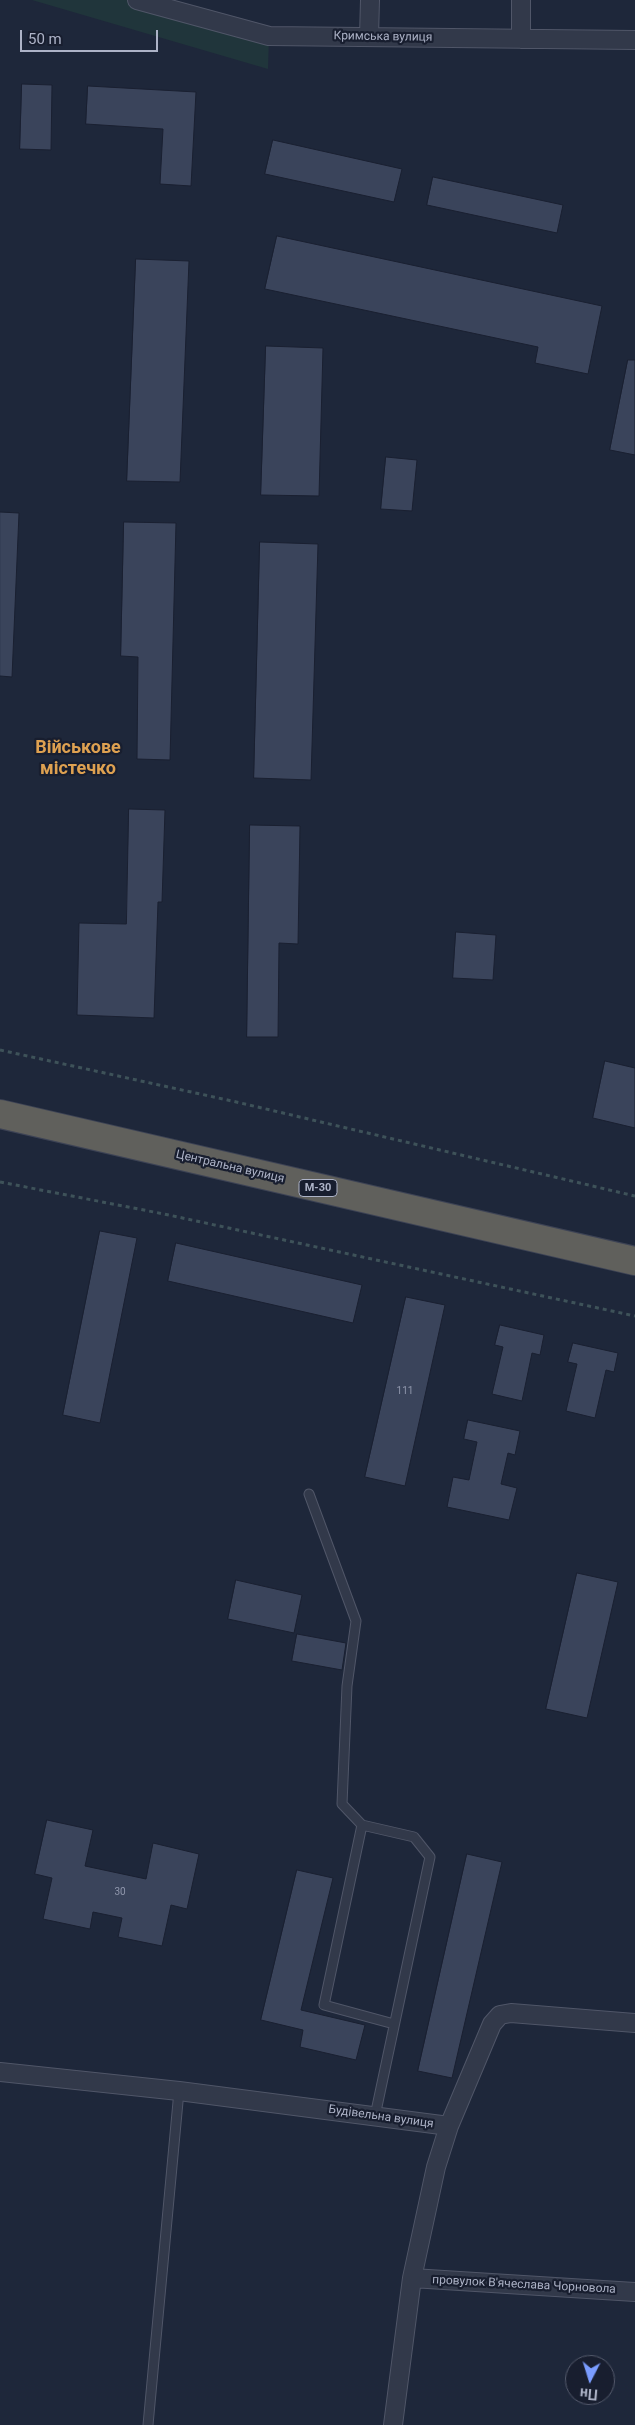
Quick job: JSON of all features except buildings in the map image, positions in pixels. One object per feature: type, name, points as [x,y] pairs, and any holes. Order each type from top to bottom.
[{"type":"highway","name":"Центральна вулиця","points":[[0,1114],[635,1261]]},
{"type":"street","name":"Кримська вулиця","points":[[137,0],[269,36],[635,40]]},
{"type":"street","points":[[369,37],[370,0]]},
{"type":"street","points":[[521,39],[522,0]]},
{"type":"street","name":"Будівельна вулиця","points":[[0,2072],[180,2090],[449,2126],[492,2024],[500,2015],[511,2013],[635,2024]]},
{"type":"street","points":[[393,2425],[412,2278],[436,2167],[449,2126]]},
{"type":"street","name":"провулок В'ячеслава Чорновола","points":[[412,2278],[635,2292]]},
{"type":"lane","points":[[309,1494],[356,1621],[347,1686],[342,1804],[362,1825],[414,1837],[430,1857],[375,2116]]},
{"type":"lane","points":[[362,1825],[324,2006],[394,2024]]},
{"type":"lane","points":[[148,2425],[180,2090]]},
{"type":"path","points":[[0,1050],[232,1101],[635,1196]]},
{"type":"path","points":[[0,1182],[164,1214],[635,1316]]},
{"type":"green space","points":[[32,0],[137,0],[269,36],[268,69]]},
{"type":"district","name":"Військове містечко","points":[[78,758]]}]
